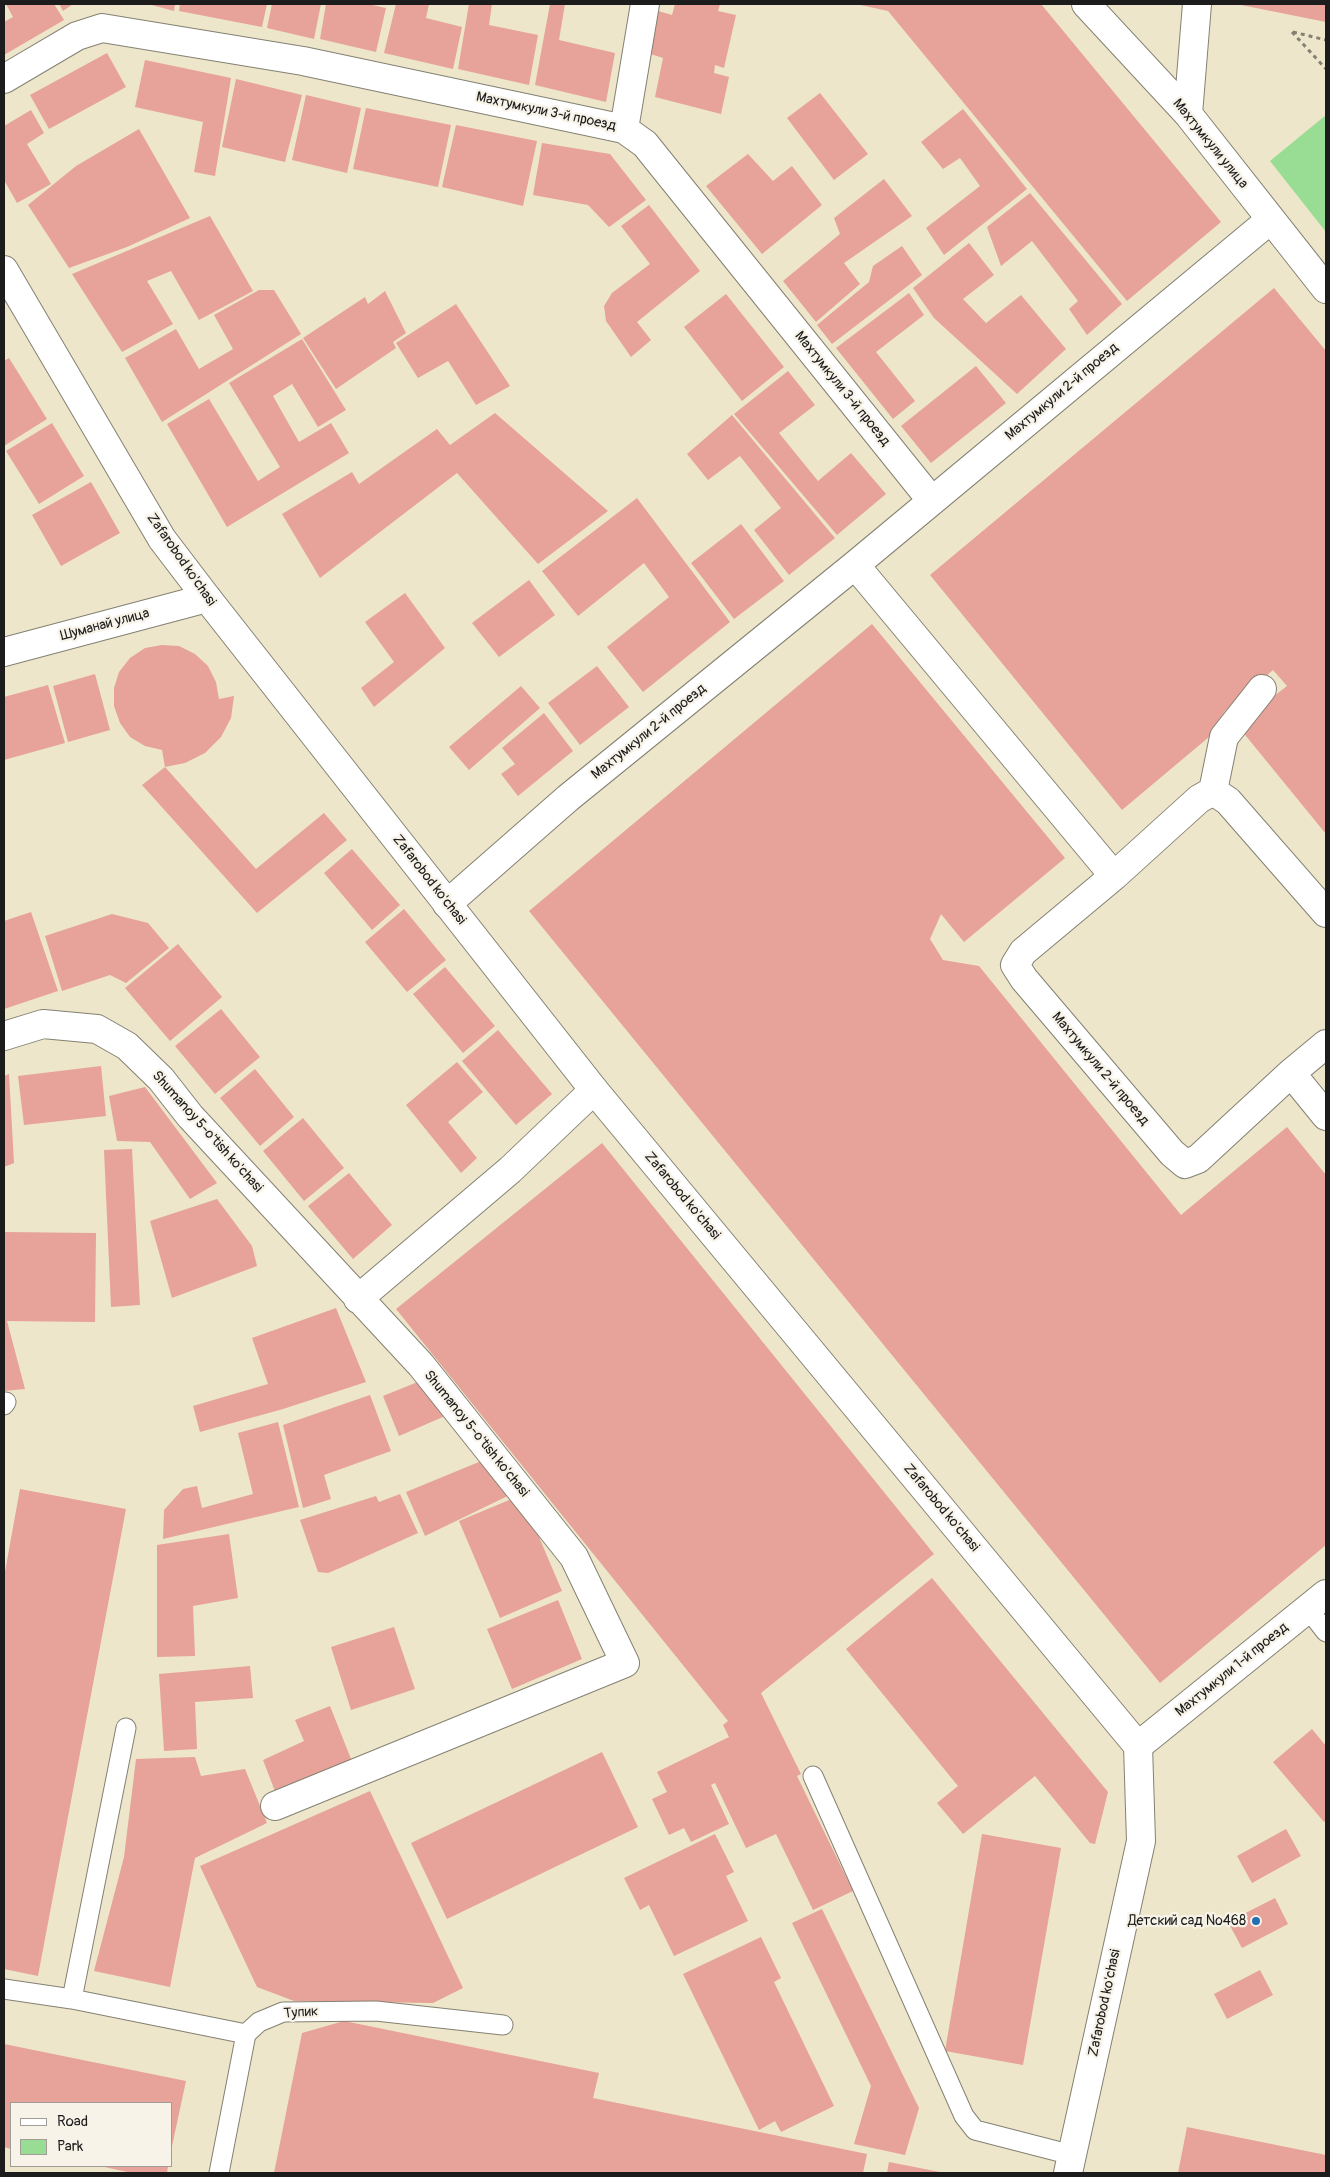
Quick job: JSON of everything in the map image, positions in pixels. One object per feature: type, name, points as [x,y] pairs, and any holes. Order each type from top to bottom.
[{"type":"street","points":[[624,129],[645,4]]},
{"type":"street","name":"Махтумкули улица","points":[[1086,4],[1188,114],[1326,289]]},
{"type":"street","points":[[1188,114],[1197,4]]},
{"type":"street","name":"Махтумкули 3-й проезд","points":[[4,80],[77,36],[102,28],[303,61],[624,129],[645,144],[932,501]]},
{"type":"street","name":"Махтумкули 2-й проезд","points":[[447,904],[568,798],[855,565],[1270,220]]},
{"type":"street","name":"Zafarobod ko'chasi","points":[[4,270],[162,539],[207,598],[594,1090],[1138,1746],[1141,1842],[1070,2164]]},
{"type":"street","points":[[855,565],[1114,876]]},
{"type":"street","name":"Шуманай улица","points":[[4,652],[207,598]]},
{"type":"street","points":[[1262,689],[1224,737],[1213,791],[1228,801],[1326,913]]},
{"type":"street","name":"Махтумкули 2-й проезд","points":[[1213,791],[1199,799],[1114,876],[1023,952],[1015,965],[1024,979],[1172,1153],[1185,1164],[1198,1159],[1326,1044]]},
{"type":"street","name":"Shumanoy 5-o'tish ko'chasi","points":[[4,1036],[43,1024],[97,1029],[127,1046],[161,1079],[190,1116],[421,1365],[574,1557],[625,1664],[275,1806]]},
{"type":"street","points":[[1292,1073],[1326,1116]]},
{"type":"street","points":[[358,1299],[510,1170],[594,1090]]},
{"type":"street","name":"Махтумкули 1-й проезд","points":[[1138,1746],[1317,1601]]},
{"type":"lane","points":[[1317,1601],[1326,1632]]},
{"type":"lane","points":[[72,1999],[126,1728]]},
{"type":"lane","points":[[813,1776],[964,2116],[975,2130],[1070,2164]]},
{"type":"lane","points":[[4,1989],[72,1999],[246,2034],[219,2173]]},
{"type":"lane","name":"Тупик","points":[[246,2034],[258,2022],[283,2012],[376,2011],[503,2025]]},
{"type":"path","points":[[1326,40],[1292,32],[1326,69]]},
{"type":"green space","points":[[1326,115],[1326,232],[1270,161]]},
{"type":"building","points":[[6,4],[54,4],[64,20],[4,55],[4,22],[13,17]]},
{"type":"building","points":[[59,4],[73,4],[63,11]]},
{"type":"building","points":[[148,4],[175,4],[174,11]]},
{"type":"building","points":[[180,4],[267,4],[262,27],[179,11]]},
{"type":"building","points":[[272,4],[321,4],[314,39],[267,28]]},
{"type":"building","points":[[326,4],[368,4],[386,8],[376,52],[320,39]]},
{"type":"building","points":[[396,4],[429,4],[426,18],[462,27],[453,69],[384,53]]},
{"type":"building","points":[[469,4],[492,4],[489,25],[538,35],[529,85],[458,69]]},
{"type":"building","points":[[550,4],[565,4],[559,40],[615,53],[606,102],[535,85]]},
{"type":"building","points":[[675,4],[720,4],[718,11],[736,15],[724,68],[715,65],[714,73],[729,77],[721,114],[655,97],[663,58],[644,52],[655,10],[672,15]]},
{"type":"building","points":[[856,4],[1041,4],[1221,222],[1127,301],[888,11]]},
{"type":"building","points":[[1326,4],[1326,22],[1241,5]]},
{"type":"building","points":[[107,53],[126,87],[49,129],[30,95]]},
{"type":"building","points":[[145,60],[231,78],[215,176],[194,172],[203,122],[135,107]]},
{"type":"building","points":[[236,79],[302,95],[285,162],[222,147]]},
{"type":"building","points":[[820,93],[868,154],[834,180],[787,118]]},
{"type":"building","points":[[306,95],[361,108],[347,173],[292,160]]},
{"type":"building","points":[[366,108],[451,125],[438,187],[353,169]]},
{"type":"building","points":[[963,109],[1027,189],[944,255],[926,228],[980,186],[960,158],[943,169],[921,142]]},
{"type":"building","points":[[31,110],[44,133],[27,144],[51,184],[17,203],[4,180],[4,126]]},
{"type":"building","points":[[456,125],[537,141],[523,206],[442,187]]},
{"type":"building","points":[[139,129],[190,218],[127,247],[69,268],[28,205],[76,166]]},
{"type":"building","points":[[542,143],[610,154],[646,200],[609,227],[588,205],[533,195]]},
{"type":"building","points":[[748,154],[773,181],[792,166],[822,205],[762,254],[706,186]]},
{"type":"building","points":[[884,179],[912,216],[844,263],[860,284],[816,322],[783,281],[840,234],[834,218]]},
{"type":"building","points":[[1030,193],[1122,304],[1087,335],[1069,309],[1078,301],[1032,241],[1001,266],[987,227]]},
{"type":"building","points":[[649,205],[700,271],[637,322],[651,340],[631,357],[606,321],[604,306],[612,293],[650,264],[621,226]]},
{"type":"building","points":[[210,216],[253,291],[199,320],[171,271],[147,281],[173,324],[122,352],[72,274]]},
{"type":"building","points":[[969,243],[994,275],[963,299],[986,323],[1021,295],[1066,349],[1017,394],[934,318],[913,288]]},
{"type":"building","points":[[902,246],[922,275],[832,344],[817,325],[869,282],[873,266]]},
{"type":"building","points":[[1274,288],[1326,351],[1326,834],[1237,725],[1287,686],[1273,670],[1225,711],[1209,737],[1122,810],[930,575]]},
{"type":"building","points":[[259,290],[274,290],[301,334],[162,422],[125,358],[176,329],[199,369],[233,349],[214,315]]},
{"type":"building","points":[[385,291],[406,333],[393,342],[396,348],[336,389],[303,338],[365,297],[368,304]]},
{"type":"building","points":[[909,293],[924,315],[876,352],[915,401],[893,419],[836,348]]},
{"type":"building","points":[[726,294],[784,367],[742,401],[684,327]]},
{"type":"building","points":[[456,304],[510,386],[476,405],[448,361],[418,378],[396,343]]},
{"type":"building","points":[[302,339],[346,410],[318,427],[292,384],[273,396],[299,442],[331,423],[349,453],[227,527],[167,424],[209,399],[258,481],[280,467],[229,383]]},
{"type":"building","points":[[9,358],[47,419],[4,446],[4,361]]},
{"type":"building","points":[[976,366],[1006,403],[931,463],[901,426]]},
{"type":"building","points":[[788,371],[815,405],[779,433],[818,481],[851,453],[886,494],[837,535],[734,414]]},
{"type":"building","points":[[495,413],[608,511],[538,564],[457,473],[320,578],[282,514],[352,472],[359,484],[437,429],[450,445]]},
{"type":"building","points":[[732,415],[835,538],[789,575],[754,530],[781,508],[740,456],[708,480],[687,454]]},
{"type":"building","points":[[52,423],[84,476],[39,504],[6,451]]},
{"type":"building","points":[[91,482],[120,533],[61,566],[32,515]]},
{"type":"building","points":[[637,498],[730,622],[643,692],[607,647],[669,597],[644,563],[578,616],[542,571]]},
{"type":"building","points":[[741,524],[784,581],[734,619],[691,563]]},
{"type":"building","points":[[529,580],[555,615],[499,657],[472,623]]},
{"type":"building","points":[[405,593],[445,648],[374,707],[361,688],[394,662],[365,622]]},
{"type":"building","points":[[872,624],[1065,858],[964,942],[941,914],[930,939],[943,960],[979,966],[1181,1215],[1287,1127],[1326,1175],[1326,1545],[1160,1683],[529,911]]},
{"type":"building","points":[[162,645],[179,646],[195,654],[208,666],[216,682],[219,699],[234,696],[231,718],[221,737],[205,753],[185,763],[165,767],[162,750],[145,746],[130,737],[120,723],[114,706],[114,688],[119,672],[130,658],[145,648]]},
{"type":"building","points":[[597,666],[629,707],[580,745],[548,703]]},
{"type":"building","points":[[95,674],[110,730],[68,742],[53,686]]},
{"type":"building","points":[[48,685],[65,743],[4,760],[4,697]]},
{"type":"building","points":[[521,686],[540,708],[469,770],[449,747]]},
{"type":"building","points":[[544,713],[573,751],[518,796],[501,774],[515,764],[502,748]]},
{"type":"building","points":[[165,767],[256,869],[324,813],[347,840],[257,913],[142,785]]},
{"type":"building","points":[[352,849],[400,905],[372,930],[324,873]]},
{"type":"building","points":[[404,909],[446,960],[407,992],[365,942]]},
{"type":"building","points":[[31,912],[58,991],[4,1009],[4,921]]},
{"type":"building","points":[[112,914],[148,923],[169,948],[126,983],[110,975],[62,991],[45,936]]},
{"type":"building","points":[[178,944],[222,997],[170,1041],[125,988]]},
{"type":"building","points":[[445,967],[495,1026],[463,1053],[413,994]]},
{"type":"building","points":[[221,1009],[260,1057],[215,1094],[175,1046]]},
{"type":"building","points":[[498,1030],[552,1094],[516,1125],[462,1061]]},
{"type":"building","points":[[457,1062],[483,1092],[448,1122],[477,1158],[461,1173],[406,1105]]},
{"type":"building","points":[[101,1066],[106,1116],[24,1125],[18,1076]]},
{"type":"building","points":[[255,1069],[294,1117],[260,1146],[220,1098]]},
{"type":"building","points":[[9,1074],[14,1163],[4,1167],[4,1076]]},
{"type":"building","points":[[145,1087],[217,1183],[190,1199],[150,1142],[117,1141],[109,1096]]},
{"type":"building","points":[[303,1118],[344,1168],[304,1201],[263,1151]]},
{"type":"building","points":[[602,1143],[934,1554],[761,1693],[801,1774],[797,1776],[853,1891],[813,1910],[776,1834],[746,1848],[715,1783],[711,1785],[729,1824],[691,1842],[684,1828],[669,1835],[652,1799],[667,1792],[657,1772],[729,1737],[723,1725],[728,1721],[396,1309]]},
{"type":"building","points":[[132,1149],[140,1305],[111,1307],[104,1150]]},
{"type":"building","points":[[349,1173],[392,1225],[353,1259],[308,1206]]},
{"type":"building","points":[[217,1199],[252,1246],[257,1266],[172,1298],[150,1221]]},
{"type":"building","points":[[4,1232],[96,1233],[95,1322],[7,1321],[25,1389],[4,1391]]},
{"type":"building","points":[[336,1308],[366,1382],[283,1409],[200,1432],[193,1406],[268,1384],[252,1338]]},
{"type":"building","points":[[425,1379],[452,1413],[399,1436],[383,1396]]},
{"type":"building","points":[[370,1395],[391,1451],[324,1475],[331,1499],[303,1508],[283,1425]]},
{"type":"building","points":[[278,1422],[299,1507],[163,1539],[164,1510],[183,1489],[197,1486],[202,1508],[253,1494],[238,1433]]},
{"type":"building","points":[[491,1457],[516,1492],[425,1536],[406,1492]]},
{"type":"building","points":[[20,1489],[126,1509],[38,1976],[4,1969],[4,1577]]},
{"type":"building","points":[[400,1494],[418,1533],[328,1573],[318,1572],[300,1520],[376,1496],[379,1502]]},
{"type":"building","points":[[521,1495],[562,1591],[500,1618],[459,1521]]},
{"type":"building","points":[[229,1534],[238,1598],[193,1606],[195,1656],[157,1657],[157,1545]]},
{"type":"building","points":[[932,1578],[1108,1792],[1095,1844],[1090,1843],[1035,1776],[963,1834],[937,1803],[958,1786],[846,1649]]},
{"type":"building","points":[[558,1600],[582,1659],[512,1689],[487,1629]]},
{"type":"building","points":[[394,1627],[415,1689],[351,1710],[331,1647]]},
{"type":"building","points":[[250,1666],[253,1698],[195,1702],[197,1749],[164,1751],[159,1674]]},
{"type":"building","points":[[330,1706],[355,1769],[278,1799],[263,1760],[304,1741],[295,1720]]},
{"type":"building","points":[[1312,1729],[1326,1746],[1326,1820],[1324,1822],[1273,1762]]},
{"type":"building","points":[[602,1752],[638,1827],[447,1919],[411,1843]]},
{"type":"building","points":[[195,1757],[201,1776],[245,1769],[267,1823],[195,1858],[170,1987],[94,1971],[124,1857],[136,1759]]},
{"type":"building","points":[[370,1791],[463,1988],[433,2003],[294,2001],[257,1987],[200,1866]]},
{"type":"building","points":[[1286,1829],[1301,1856],[1252,1883],[1237,1856]]},
{"type":"building","points":[[715,1834],[734,1872],[726,1876],[748,1921],[674,1956],[649,1905],[640,1910],[624,1878]]},
{"type":"building","points":[[982,1834],[1061,1848],[1023,2065],[945,2051]]},
{"type":"building","points":[[1275,1898],[1288,1924],[1242,1948],[1228,1922]]},
{"type":"building","points":[[822,1909],[919,2108],[905,2155],[854,2144],[871,2086],[792,1923]]},
{"type":"building","points":[[761,1937],[781,1978],[774,1982],[834,2106],[781,2132],[775,2121],[759,2130],[683,1974]]},
{"type":"building","points":[[1260,1970],[1273,1995],[1227,2019],[1214,1994]]},
{"type":"building","points":[[344,2021],[599,2073],[593,2098],[867,2154],[863,2173],[274,2173],[302,2033]]},
{"type":"building","points":[[4,2044],[186,2081],[172,2146],[172,2102],[10,2102],[10,2149],[4,2147]]},
{"type":"building","points":[[1187,2127],[1326,2155],[1326,2173],[1178,2173]]},
{"type":"building","points":[[889,2162],[940,2172],[940,2173],[887,2173]]},
{"type":"building","points":[[105,2167],[168,2167],[167,2173],[132,2173]]},
{"type":"place","name":"Детский сад №468","points":[[1256,1921]]}]
